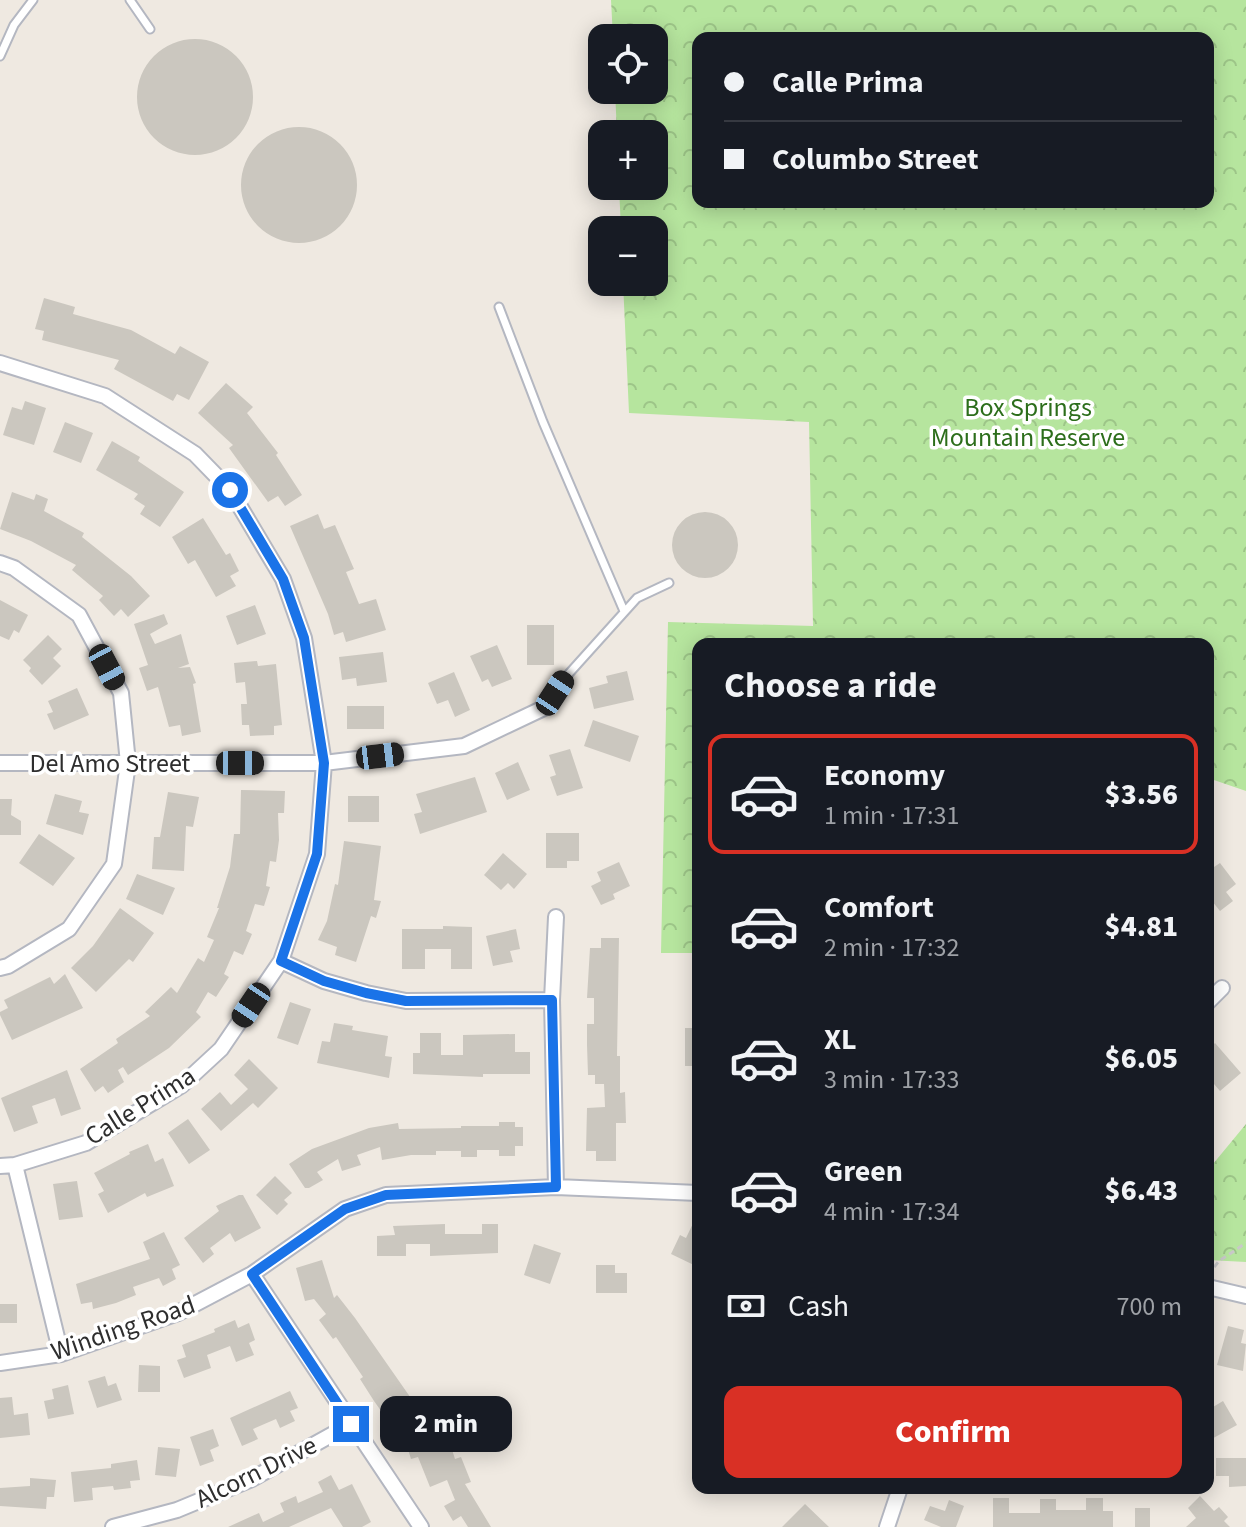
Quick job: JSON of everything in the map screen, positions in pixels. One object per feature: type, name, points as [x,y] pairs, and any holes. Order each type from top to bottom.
[{"type":"street","name":"Calle Prima","points":[[0,363],[105,396],[195,454],[230,490],[283,579],[304,638],[324,763],[317,854],[281,961],[221,1049],[182,1085],[86,1143],[8,1166]]},
{"type":"street","points":[[0,563],[14,568],[79,615],[121,693],[128,763],[114,864],[69,929],[0,968]]},
{"type":"street","name":"Del Amo Street","points":[[0,763],[324,763],[464,746],[546,707]]},
{"type":"street","points":[[556,917],[552,1000],[556,1187]]},
{"type":"street","points":[[281,961],[324,981],[406,1001],[552,1000]]},
{"type":"street","points":[[1214,996],[1222,988]]},
{"type":"street","points":[[8,1166],[61,1354]]},
{"type":"street","name":"Winding Road","points":[[0,1363],[61,1354],[178,1313],[252,1274],[345,1209],[386,1195],[556,1187],[692,1193]]},
{"type":"street","points":[[252,1274],[421,1527]]},
{"type":"street","points":[[1214,1288],[1246,1296]]},
{"type":"street","name":"Alcorn Drive","points":[[113,1527],[177,1510],[252,1479],[351,1424]]},
{"type":"street","points":[[887,1527],[898,1494]]},
{"type":"lane","points":[[0,56],[14,25],[33,0]]},
{"type":"lane","points":[[130,0],[150,29]]},
{"type":"lane","points":[[499,307],[543,422],[624,611]]},
{"type":"lane","points":[[546,707],[564,679],[624,611],[637,598],[669,583]]},
{"type":"path","points":[[1214,1267],[1246,1243]]},
{"type":"green space","name":"Box Springs Mountain Reserve","points":[[611,0],[1246,0],[1246,791],[1214,780],[1214,638],[692,638],[692,953],[661,953],[668,622],[813,626],[809,422],[629,413],[624,296],[668,296],[668,216],[620,216],[620,200],[668,200],[668,120],[616,120],[616,104],[668,104],[668,24],[612,24]]},
{"type":"green space","points":[[1246,1124],[1246,1262],[1214,1260],[1214,1163]]},
{"type":"building","points":[[195,39],[217,43],[236,56],[249,75],[253,97],[249,119],[236,138],[217,151],[195,155],[173,151],[154,138],[141,119],[137,97],[141,75],[154,56],[173,43]]},
{"type":"building","points":[[299,127],[321,131],[340,144],[353,163],[357,185],[353,207],[340,226],[321,239],[299,243],[277,239],[258,226],[245,207],[241,185],[245,163],[258,144],[277,131]]},
{"type":"building","points":[[44,298],[75,307],[73,314],[131,330],[175,354],[180,346],[209,362],[189,400],[177,394],[173,401],[114,369],[119,360],[42,340],[44,331],[35,329]]},
{"type":"building","points":[[226,383],[253,407],[247,413],[278,453],[276,455],[302,495],[285,506],[278,496],[268,502],[229,448],[233,445],[198,413]]},
{"type":"building","points":[[25,401],[46,408],[34,445],[3,435],[12,407],[22,410]]},
{"type":"building","points":[[65,422],[93,433],[81,463],[53,452]]},
{"type":"building","points":[[112,441],[140,457],[138,461],[184,492],[160,527],[140,514],[145,506],[134,499],[138,494],[96,470]]},
{"type":"building","points":[[12,492],[34,500],[36,494],[48,499],[44,511],[84,533],[82,537],[131,576],[150,596],[128,617],[121,609],[114,616],[99,600],[103,596],[72,570],[76,565],[31,541],[0,529]]},
{"type":"building","points":[[705,512],[718,514],[733,527],[738,545],[736,558],[723,573],[705,578],[692,576],[677,563],[672,545],[674,532],[687,517]]},
{"type":"building","points":[[318,514],[324,529],[335,525],[354,569],[346,572],[359,604],[376,599],[386,630],[346,642],[343,632],[334,635],[290,526]]},
{"type":"building","points":[[203,518],[226,555],[230,553],[239,571],[230,576],[236,586],[216,597],[195,560],[188,564],[172,537]]},
{"type":"building","points":[[0,600],[28,615],[19,633],[14,630],[9,640],[0,636]]},
{"type":"building","points":[[255,605],[266,634],[237,645],[226,616]]},
{"type":"building","points":[[164,614],[168,624],[150,634],[155,644],[181,634],[189,664],[178,668],[190,667],[196,683],[193,684],[201,732],[182,736],[180,725],[169,727],[158,687],[147,691],[139,668],[148,665],[134,624]]},
{"type":"building","points":[[527,625],[554,625],[554,665],[527,665]]},
{"type":"building","points":[[48,635],[62,649],[53,658],[61,666],[42,685],[23,660]]},
{"type":"building","points":[[497,645],[512,679],[492,687],[488,679],[482,682],[470,656]]},
{"type":"building","points":[[383,652],[387,682],[357,686],[356,678],[342,680],[339,657]]},
{"type":"building","points":[[257,661],[258,666],[276,664],[282,725],[274,726],[274,735],[250,736],[249,725],[242,725],[241,704],[247,704],[245,682],[236,683],[234,663]]},
{"type":"building","points":[[627,671],[634,700],[594,709],[589,688],[608,683],[606,676]]},
{"type":"building","points":[[454,672],[470,710],[455,717],[448,700],[437,704],[428,683]]},
{"type":"building","points":[[77,688],[89,715],[54,730],[47,714],[53,712],[48,701]]},
{"type":"building","points":[[347,706],[384,706],[384,729],[347,729]]},
{"type":"building","points":[[593,720],[639,736],[630,762],[584,746]]},
{"type":"building","points":[[570,749],[583,788],[557,796],[550,777],[556,775],[549,755]]},
{"type":"building","points":[[518,762],[530,790],[507,800],[495,773]]},
{"type":"building","points":[[475,777],[487,812],[420,834],[414,814],[422,812],[416,794]]},
{"type":"building","points":[[241,790],[285,791],[284,813],[278,813],[276,862],[270,861],[266,886],[270,887],[264,906],[255,904],[246,931],[252,934],[243,955],[234,951],[224,974],[229,977],[216,997],[208,992],[196,1012],[201,1017],[169,1048],[128,1075],[123,1067],[118,1070],[124,1082],[108,1093],[103,1086],[95,1092],[80,1069],[150,1016],[145,1012],[171,987],[177,993],[198,958],[204,962],[214,940],[207,937],[230,867],[234,834],[240,834]]},
{"type":"building","points":[[168,792],[199,797],[193,827],[186,826],[184,871],[152,869],[154,837],[160,837]]},
{"type":"building","points":[[55,794],[82,801],[79,812],[89,814],[83,835],[46,824]]},
{"type":"building","points":[[348,796],[379,796],[379,822],[348,822]]},
{"type":"building","points":[[0,799],[12,799],[11,815],[21,821],[21,835],[0,835]]},
{"type":"building","points":[[546,833],[579,833],[579,861],[567,861],[567,868],[546,868]]},
{"type":"building","points":[[39,834],[75,858],[53,886],[19,863]]},
{"type":"building","points":[[344,841],[381,846],[374,900],[381,901],[376,918],[371,916],[356,962],[335,955],[337,947],[318,940],[327,921],[335,884],[338,885]]},
{"type":"building","points":[[503,853],[527,874],[514,889],[508,883],[501,890],[484,875]]},
{"type":"building","points":[[619,862],[630,886],[613,894],[615,899],[601,905],[591,886],[601,881],[597,872]]},
{"type":"building","points":[[1220,863],[1236,884],[1226,892],[1233,901],[1220,911],[1214,904],[1214,867]]},
{"type":"building","points":[[137,874],[175,888],[163,915],[126,899]]},
{"type":"building","points":[[120,908],[154,933],[133,962],[129,959],[96,992],[71,968],[93,946]]},
{"type":"building","points":[[443,926],[472,927],[472,969],[451,969],[451,949],[425,949],[425,969],[402,969],[402,929],[443,929]]},
{"type":"building","points":[[516,929],[520,949],[510,951],[513,962],[493,966],[486,936]]},
{"type":"building","points":[[601,938],[619,938],[617,1056],[620,1056],[620,1093],[625,1092],[626,1123],[616,1123],[616,1161],[596,1161],[596,1151],[586,1151],[587,1108],[605,1107],[604,1084],[595,1084],[595,1075],[588,1075],[587,1045],[587,1024],[594,1024],[594,998],[587,998],[590,948],[601,948]]},
{"type":"building","points":[[65,974],[83,1008],[12,1040],[0,1015],[8,1008],[4,1000],[50,977],[54,984]]},
{"type":"building","points":[[290,1002],[311,1009],[298,1045],[277,1038]]},
{"type":"building","points":[[334,1023],[353,1026],[352,1030],[388,1036],[385,1056],[392,1057],[389,1078],[317,1063],[322,1041],[330,1042]]},
{"type":"building","points":[[685,1028],[692,1028],[692,1066],[685,1066]]},
{"type":"building","points":[[420,1033],[441,1033],[441,1055],[463,1055],[463,1035],[515,1034],[515,1052],[530,1052],[530,1074],[483,1074],[483,1077],[413,1074],[413,1053],[420,1053]]},
{"type":"building","points":[[1214,1044],[1241,1073],[1220,1091],[1214,1084]]},
{"type":"building","points":[[249,1059],[278,1088],[258,1108],[253,1103],[221,1131],[201,1109],[220,1092],[231,1105],[248,1089],[234,1075]]},
{"type":"building","points":[[67,1070],[81,1109],[61,1116],[55,1098],[32,1106],[38,1123],[14,1132],[1,1098]]},
{"type":"building","points":[[188,1119],[210,1150],[189,1164],[168,1133]]},
{"type":"building","points":[[499,1122],[515,1122],[515,1127],[523,1127],[523,1146],[515,1146],[515,1156],[499,1156],[499,1150],[477,1150],[477,1157],[461,1157],[461,1151],[436,1151],[436,1155],[382,1160],[380,1147],[357,1155],[361,1165],[342,1171],[338,1159],[317,1172],[323,1180],[309,1188],[305,1188],[289,1164],[312,1149],[369,1128],[398,1123],[399,1129],[461,1128],[499,1126]]},
{"type":"building","points":[[148,1144],[155,1162],[163,1158],[174,1186],[147,1197],[145,1193],[108,1213],[98,1194],[104,1191],[94,1173]]},
{"type":"building","points":[[275,1176],[292,1193],[284,1200],[288,1204],[277,1215],[256,1195]]},
{"type":"building","points":[[77,1181],[83,1217],[59,1220],[53,1184]]},
{"type":"building","points":[[243,1195],[261,1228],[235,1242],[230,1233],[210,1248],[214,1254],[203,1263],[184,1238],[219,1211],[216,1206]]},
{"type":"building","points":[[445,1224],[445,1234],[482,1234],[482,1224],[498,1224],[498,1253],[430,1256],[430,1244],[406,1244],[406,1256],[377,1256],[377,1236],[395,1235],[393,1226]]},
{"type":"building","points":[[692,1226],[692,1264],[671,1254],[680,1235],[686,1238]]},
{"type":"building","points":[[164,1232],[180,1265],[172,1269],[176,1279],[163,1286],[159,1278],[133,1287],[136,1295],[116,1303],[93,1309],[92,1302],[81,1304],[76,1284],[150,1259],[143,1242]]},
{"type":"building","points":[[534,1244],[561,1253],[550,1284],[524,1275]]},
{"type":"building","points":[[322,1260],[334,1298],[337,1295],[355,1318],[422,1414],[398,1429],[394,1429],[374,1401],[360,1379],[363,1377],[336,1337],[333,1339],[319,1320],[326,1314],[314,1299],[305,1301],[296,1268]]},
{"type":"building","points":[[596,1265],[615,1265],[615,1273],[627,1273],[627,1293],[596,1293]]},
{"type":"building","points":[[0,1304],[17,1304],[17,1323],[0,1323]]},
{"type":"building","points":[[235,1320],[238,1328],[249,1323],[255,1340],[249,1343],[254,1355],[236,1362],[230,1346],[207,1355],[211,1368],[184,1378],[177,1360],[186,1357],[182,1345]]},
{"type":"building","points":[[1228,1326],[1244,1330],[1241,1343],[1246,1344],[1243,1371],[1217,1365]]},
{"type":"building","points":[[139,1365],[160,1366],[160,1392],[138,1392]]},
{"type":"building","points":[[105,1376],[108,1386],[116,1383],[122,1400],[97,1408],[88,1381]]},
{"type":"building","points":[[68,1385],[74,1414],[48,1419],[44,1401],[54,1399],[52,1389]]},
{"type":"building","points":[[290,1391],[298,1408],[290,1411],[295,1421],[280,1428],[276,1419],[253,1429],[258,1439],[242,1446],[230,1418]]},
{"type":"building","points":[[12,1397],[14,1415],[28,1413],[30,1435],[0,1438],[0,1398]]},
{"type":"building","points":[[1223,1401],[1237,1425],[1214,1438],[1214,1406]]},
{"type":"building","points":[[213,1429],[219,1446],[210,1450],[214,1461],[200,1466],[190,1437]]},
{"type":"building","points":[[438,1431],[440,1436],[447,1434],[455,1459],[461,1457],[471,1482],[465,1484],[491,1527],[468,1527],[461,1516],[453,1521],[444,1506],[455,1500],[447,1480],[430,1487],[418,1457],[411,1459],[405,1440]]},
{"type":"building","points":[[158,1447],[180,1449],[176,1477],[155,1475]]},
{"type":"building","points":[[1216,1458],[1246,1458],[1246,1486],[1229,1487],[1229,1476],[1216,1476]]},
{"type":"building","points":[[137,1460],[140,1480],[130,1481],[131,1488],[92,1488],[93,1500],[74,1502],[71,1472],[111,1468],[111,1464]]},
{"type":"building","points":[[331,1475],[339,1490],[352,1484],[371,1522],[362,1527],[343,1527],[331,1508],[289,1527],[228,1527],[259,1513],[263,1522],[284,1512],[280,1503],[296,1496],[298,1503],[323,1492],[318,1482]]},
{"type":"building","points":[[30,1478],[56,1480],[54,1497],[47,1497],[46,1509],[0,1506],[0,1488],[30,1486]]},
{"type":"building","points":[[1200,1496],[1214,1511],[1219,1507],[1228,1517],[1224,1521],[1230,1527],[1186,1527],[1196,1518],[1188,1508]]},
{"type":"building","points":[[993,1498],[1009,1498],[1009,1513],[1040,1513],[1040,1499],[1056,1499],[1056,1510],[1086,1510],[1086,1498],[1103,1498],[1103,1511],[1113,1511],[1113,1527],[993,1527]]},
{"type":"building","points":[[949,1500],[964,1506],[956,1527],[941,1527],[924,1520],[930,1506],[945,1511]]},
{"type":"building","points":[[805,1504],[829,1527],[782,1527]]},
{"type":"building","points":[[1135,1508],[1150,1508],[1150,1527],[1135,1527]]},
{"type":"route","points":[[230,490],[283,579],[304,638],[324,763],[317,854],[281,961],[324,981],[406,1001],[552,1000],[556,1187],[386,1195],[345,1209],[252,1274],[351,1424]]}]
